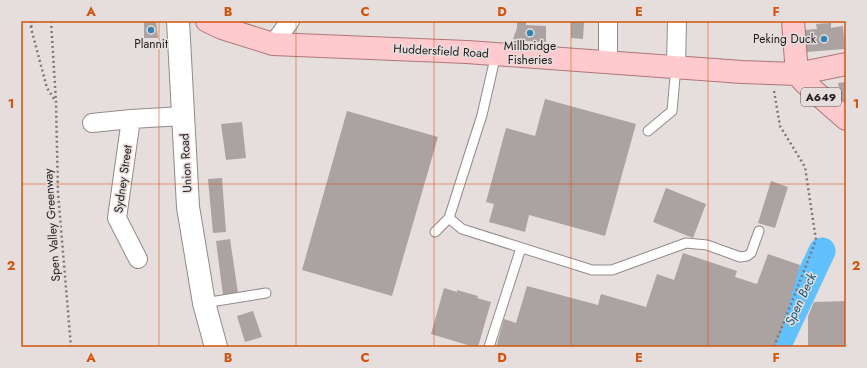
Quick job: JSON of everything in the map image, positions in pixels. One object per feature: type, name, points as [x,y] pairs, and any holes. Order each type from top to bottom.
[{"type":"main road","name":"Huddersfield Road","points":[[207,21],[222,28],[273,44],[496,54],[798,74],[846,64]]},
{"type":"main road","name":"A649","points":[[793,21],[798,74],[805,83],[846,119]]},
{"type":"street","name":"Union Road","points":[[178,21],[188,208],[204,303],[216,347]]},
{"type":"street","points":[[273,44],[290,21]]},
{"type":"street","points":[[608,21],[608,61]]},
{"type":"street","points":[[676,66],[677,21]]},
{"type":"street","points":[[92,123],[183,116]]},
{"type":"street","name":"Sydney Street","points":[[131,119],[117,218],[138,259]]},
{"type":"lane","points":[[435,232],[449,218],[482,115],[496,54]]},
{"type":"lane","points":[[648,131],[672,111],[676,66]]},
{"type":"lane","points":[[449,218],[462,229],[592,270],[612,270],[686,243],[707,245],[740,257],[747,256],[751,253],[760,231]]},
{"type":"lane","points":[[489,347],[521,248]]},
{"type":"lane","points":[[204,303],[266,293]]},
{"type":"path","name":"Spen Valley Greenway","points":[[31,21],[31,28],[47,88],[56,102]]},
{"type":"path","points":[[31,28],[34,21]]},
{"type":"path","name":"Spen Valley Greenway","points":[[51,21],[56,102],[58,194],[71,347]]},
{"type":"path","points":[[770,73],[780,126],[805,167],[816,240],[774,347]]},
{"type":"building","name":"Plannit","points":[[144,21],[156,21],[158,38],[144,38]]},
{"type":"building","name":"Millbridge Fisheries","points":[[517,21],[526,21],[526,25],[546,26],[546,42],[513,39],[517,28]]},
{"type":"building","points":[[571,22],[584,22],[583,39],[571,38]]},
{"type":"building","name":"Peking Duck","points":[[831,23],[831,28],[843,26],[845,49],[806,52],[804,30],[817,29],[816,24]]},
{"type":"building","points":[[846,82],[846,114],[844,114],[838,83]]},
{"type":"building","points":[[545,99],[636,124],[605,236],[529,215],[525,232],[489,222],[494,204],[486,202],[506,128],[535,136]]},
{"type":"building","points":[[347,111],[438,137],[392,296],[302,270]]},
{"type":"building","points":[[242,122],[246,158],[226,160],[221,124]]},
{"type":"building","points":[[222,178],[226,232],[213,233],[208,179]]},
{"type":"building","points":[[771,181],[788,187],[775,228],[758,223]]},
{"type":"building","points":[[666,188],[706,204],[693,238],[653,222]]},
{"type":"building","points":[[230,239],[238,293],[223,295],[216,241]]},
{"type":"building","points":[[683,253],[737,271],[735,277],[757,284],[768,254],[800,265],[781,333],[774,347],[496,347],[504,319],[516,323],[527,286],[598,305],[601,294],[646,307],[657,274],[674,280]]},
{"type":"building","points":[[444,288],[478,296],[477,298],[491,302],[478,347],[431,334]]},
{"type":"building","points":[[846,301],[846,347],[808,347],[808,316],[814,302]]},
{"type":"building","points":[[253,311],[262,337],[245,342],[237,316]]},
{"type":"waterway","name":"Spen Beck","points":[[777,347],[822,251]]},
{"type":"place","name":"Plannit","points":[[151,30]]},
{"type":"place","name":"Millbridge Fisheries","points":[[530,33]]},
{"type":"place","name":"Peking Duck","points":[[824,39]]}]
